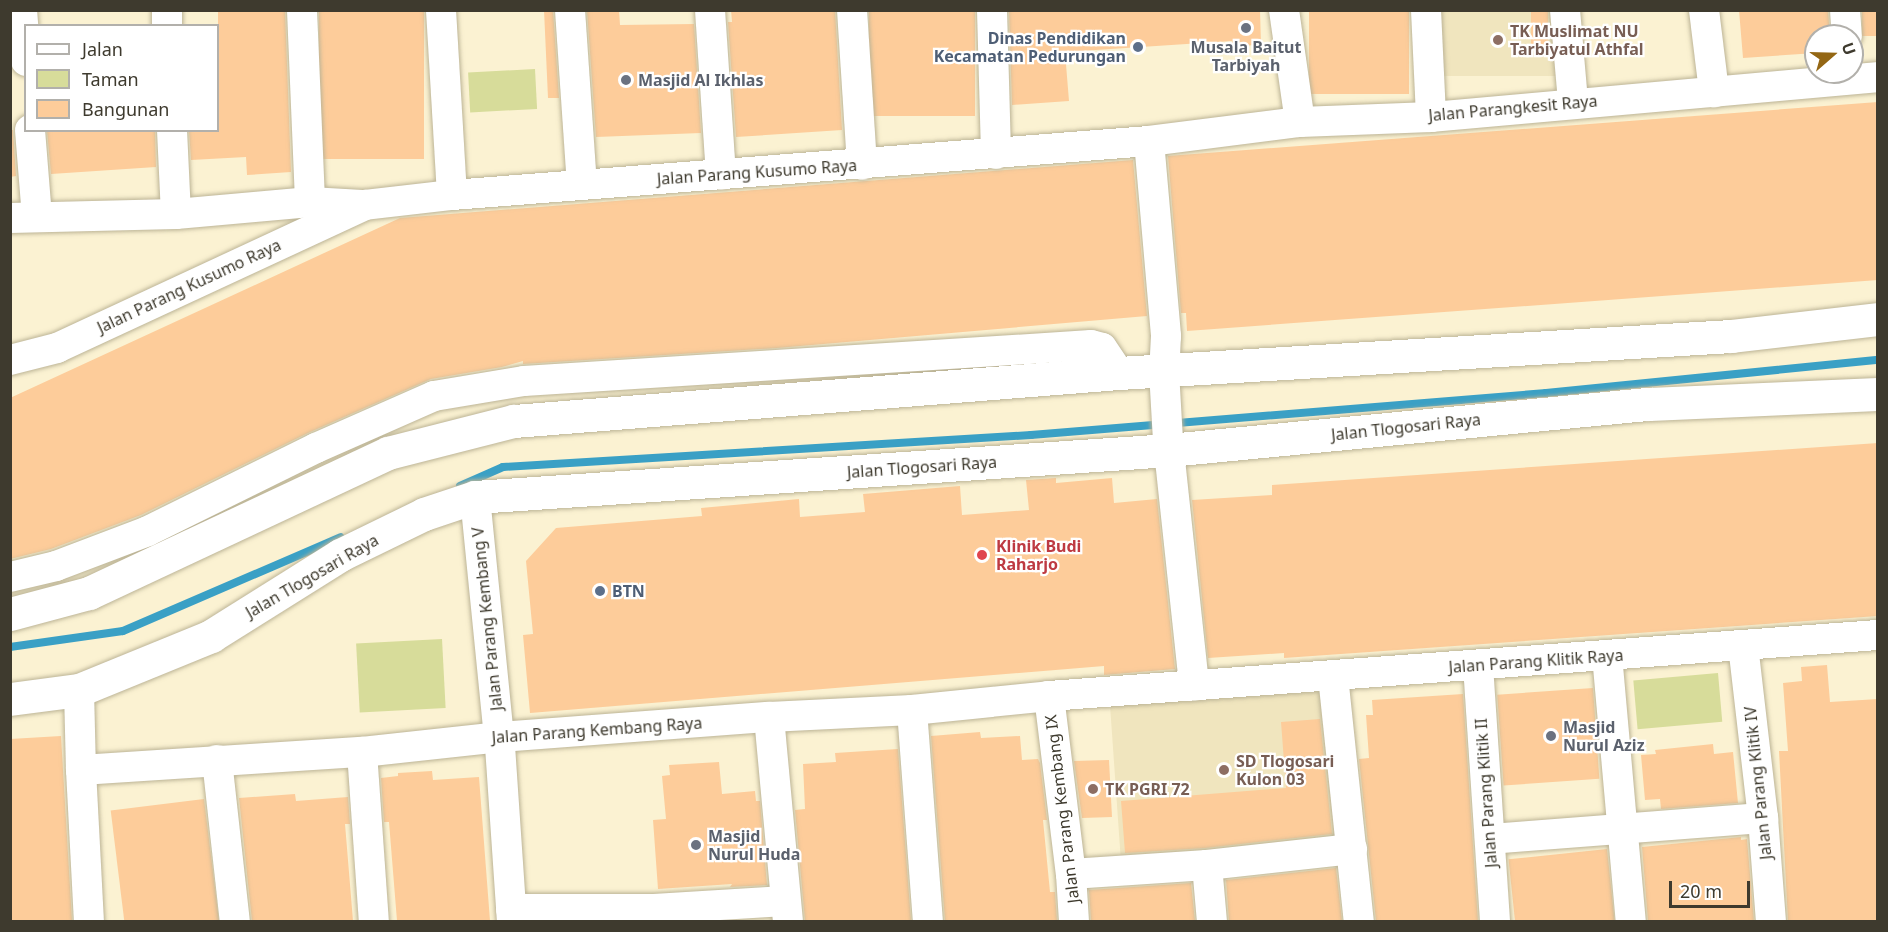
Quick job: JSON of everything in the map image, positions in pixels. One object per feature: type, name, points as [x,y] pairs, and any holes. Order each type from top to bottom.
[{"type":"street","points":[[22,10],[24,36]]},
{"type":"street","points":[[302,10],[310,202]]},
{"type":"street","points":[[441,10],[452,195]]},
{"type":"street","points":[[570,10],[582,185]]},
{"type":"street","points":[[710,10],[721,175]]},
{"type":"street","points":[[852,10],[862,165]]},
{"type":"street","points":[[992,10],[996,154]]},
{"type":"street","points":[[1284,10],[1300,122]]},
{"type":"street","points":[[1426,10],[1431,117]]},
{"type":"street","points":[[1565,10],[1573,102]]},
{"type":"street","points":[[1704,10],[1713,92]]},
{"type":"street","name":"Jalan Parangkesit Raya","points":[[1149,141],[1300,122],[1431,117],[1804,82]]},
{"type":"street","points":[[23,217],[30,132]]},
{"type":"street","points":[[172,132],[176,214]]},
{"type":"street","points":[[1149,141],[1166,336],[1164,374],[1168,446],[1194,686]]},
{"type":"street","name":"Jalan Parang Kusumo Raya","points":[[23,217],[176,214],[310,202],[365,205],[452,195],[1149,141]]},
{"type":"street","name":"Jalan Parang Kusumo Raya","points":[[10,360],[57,348],[365,205]]},
{"type":"street","points":[[10,614],[89,593],[388,453],[514,421],[1119,373],[1164,374],[1731,336],[1878,319]]},
{"type":"street","points":[[10,577],[56,566],[148,531],[316,448],[434,396],[524,381],[1091,345],[1102,348],[1119,373]]},
{"type":"street","name":"Jalan Tlogosari Raya","points":[[10,699],[79,690],[211,636],[340,555],[423,514],[475,497],[1168,446],[1649,404],[1878,394]]},
{"type":"street","name":"Jalan Parang Kembang V","points":[[475,497],[500,737],[512,915]]},
{"type":"street","name":"Jalan Parang Klitik Raya","points":[[1194,686],[1878,635]]},
{"type":"street","name":"Jalan Parang Klitik IV","points":[[1743,645],[1771,921]]},
{"type":"street","points":[[1607,655],[1631,921]]},
{"type":"street","name":"Jalan Parang Klitik II","points":[[1478,665],[1495,921]]},
{"type":"street","points":[[1333,676],[1359,921]]},
{"type":"street","name":"Jalan Parang Kembang Raya","points":[[81,770],[362,752],[500,737],[769,717],[912,710],[1049,696],[1194,686]]},
{"type":"street","points":[[79,690],[89,921]]},
{"type":"street","name":"Jalan Parang Kembang IX","points":[[1049,696],[1071,874],[1074,921]]},
{"type":"street","points":[[912,710],[928,921]]},
{"type":"street","points":[[512,915],[654,915],[787,911],[769,717]]},
{"type":"street","points":[[362,752],[374,921]]},
{"type":"street","points":[[217,760],[234,921]]},
{"type":"street","points":[[1490,839],[1762,818]]},
{"type":"street","points":[[1071,874],[1207,865],[1352,849]]},
{"type":"street","points":[[1207,865],[1212,921]]},
{"type":"shaded area","name":"TK Muslimat NU Tarbiyatul Athfal","points":[[1434,11],[1559,11],[1559,76],[1434,76]]},
{"type":"shaded area","name":"SD Tlogosari Kulon 03","points":[[1327,683],[1338,842],[1121,857],[1110,698]]},
{"type":"green space","points":[[535,69],[537,109],[470,112],[468,73]]},
{"type":"green space","points":[[442,639],[446,708],[360,712],[356,644]]},
{"type":"green space","points":[[1718,673],[1722,722],[1638,729],[1633,680]]},
{"type":"building","points":[[218,10],[285,10],[291,172],[247,175],[246,157],[191,160],[189,132],[219,132]]},
{"type":"building","points":[[319,10],[424,10],[424,159],[319,159]]},
{"type":"building","points":[[544,10],[553,10],[559,98],[548,98]]},
{"type":"building","name":"Masjid Al Ikhlas","points":[[587,10],[619,10],[620,25],[694,24],[701,133],[596,137]]},
{"type":"building","points":[[731,10],[835,10],[842,130],[736,137],[728,22],[732,22]]},
{"type":"building","points":[[869,10],[975,10],[975,116],[869,116]]},
{"type":"building","points":[[1009,10],[1260,10],[1261,45],[1232,46],[1232,41],[1065,52],[1069,101],[1012,105]]},
{"type":"building","points":[[1309,10],[1409,10],[1409,94],[1309,94]]},
{"type":"building","points":[[1531,10],[1548,10],[1548,50],[1531,50]]},
{"type":"building","points":[[1739,10],[1828,10],[1829,24],[1804,24],[1804,54],[1743,58]]},
{"type":"building","points":[[1862,10],[1878,10],[1878,36],[1864,36],[1864,24],[1862,24]]},
{"type":"building","points":[[1878,102],[1878,280],[1187,331],[1186,313],[1181,313],[1168,156]]},
{"type":"building","points":[[10,130],[13,130],[16,176],[10,177]]},
{"type":"building","points":[[47,132],[155,132],[156,167],[51,174]]},
{"type":"building","points":[[1133,160],[1147,316],[777,348],[523,364],[523,361],[502,367],[431,379],[308,433],[141,515],[51,549],[10,559],[10,398],[400,218]]},
{"type":"building","points":[[1878,443],[1878,616],[1284,658],[1284,653],[1208,658],[1192,500],[1272,495],[1272,485]]},
{"type":"building","points":[[1056,478],[1056,483],[1112,478],[1114,503],[1157,499],[1175,669],[1104,675],[1104,666],[530,713],[523,635],[533,634],[526,561],[556,528],[702,516],[701,508],[799,499],[800,517],[865,512],[863,494],[960,486],[962,515],[1029,510],[1026,480]]},
{"type":"building","points":[[1827,665],[1830,702],[1878,699],[1878,921],[1788,921],[1779,751],[1788,751],[1783,683],[1802,681],[1801,667]]},
{"type":"building","name":"Masjid Nurul Aziz","points":[[1593,688],[1599,779],[1504,785],[1497,695]]},
{"type":"building","points":[[1463,694],[1478,921],[1376,921],[1359,759],[1369,758],[1366,715],[1373,715],[1372,700]]},
{"type":"building","points":[[1320,719],[1332,834],[1205,848],[1125,853],[1121,801],[1286,788],[1281,722]]},
{"type":"building","points":[[980,732],[981,738],[1020,736],[1022,760],[1038,759],[1040,763],[1047,820],[1043,820],[1050,892],[1055,892],[1057,921],[945,921],[931,736]]},
{"type":"building","points":[[61,736],[72,921],[10,921],[10,739]]},
{"type":"building","points":[[1713,744],[1714,754],[1733,752],[1738,803],[1661,809],[1660,799],[1645,800],[1641,755],[1656,754],[1655,750]]},
{"type":"building","points":[[898,749],[911,921],[805,921],[795,810],[805,809],[803,764],[836,762],[835,753]]},
{"type":"building","name":"TK PGRI 72","points":[[1109,760],[1112,817],[1082,818],[1074,761]]},
{"type":"building","name":"Masjid Nurul Huda","points":[[719,762],[722,794],[755,791],[756,801],[760,801],[767,885],[730,887],[732,884],[658,889],[653,820],[666,819],[662,776],[670,775],[669,765]]},
{"type":"building","points":[[432,771],[433,780],[479,777],[490,921],[397,921],[389,822],[384,822],[381,778],[398,776],[398,773]]},
{"type":"building","points":[[295,794],[296,801],[348,797],[350,824],[345,824],[353,921],[252,921],[239,798]]},
{"type":"building","points":[[204,799],[219,921],[124,922],[111,810]]},
{"type":"building","points":[[1741,837],[1741,840],[1747,839],[1754,921],[1648,921],[1642,847]]},
{"type":"building","points":[[1607,849],[1615,921],[1515,922],[1509,859]]},
{"type":"building","points":[[1336,868],[1342,921],[1229,921],[1226,880]]},
{"type":"building","points":[[1191,883],[1195,921],[1091,921],[1089,890]]},
{"type":"waterway","points":[[460,486],[503,467],[1031,435],[1546,393],[1878,360]]},
{"type":"waterway","points":[[10,647],[123,631],[341,537]]},
{"type":"place","name":"Musala Baitut Tarbiyah","points":[[1246,28]]},
{"type":"place","name":"TK Muslimat NU Tarbiyatul Athfal","points":[[1498,40]]},
{"type":"place","name":"Dinas Pendidikan Kecamatan Pedurungan","points":[[1138,47]]},
{"type":"place","name":"Masjid Al Ikhlas","points":[[626,80]]},
{"type":"place","name":"Klinik Budi Raharjo","points":[[982,555]]},
{"type":"place","name":"BTN","points":[[600,591]]},
{"type":"place","name":"Masjid Nurul Aziz","points":[[1551,736]]},
{"type":"place","name":"SD Tlogosari Kulon 03","points":[[1224,770]]},
{"type":"place","name":"TK PGRI 72","points":[[1093,789]]},
{"type":"place","name":"Masjid Nurul Huda","points":[[696,845]]}]
